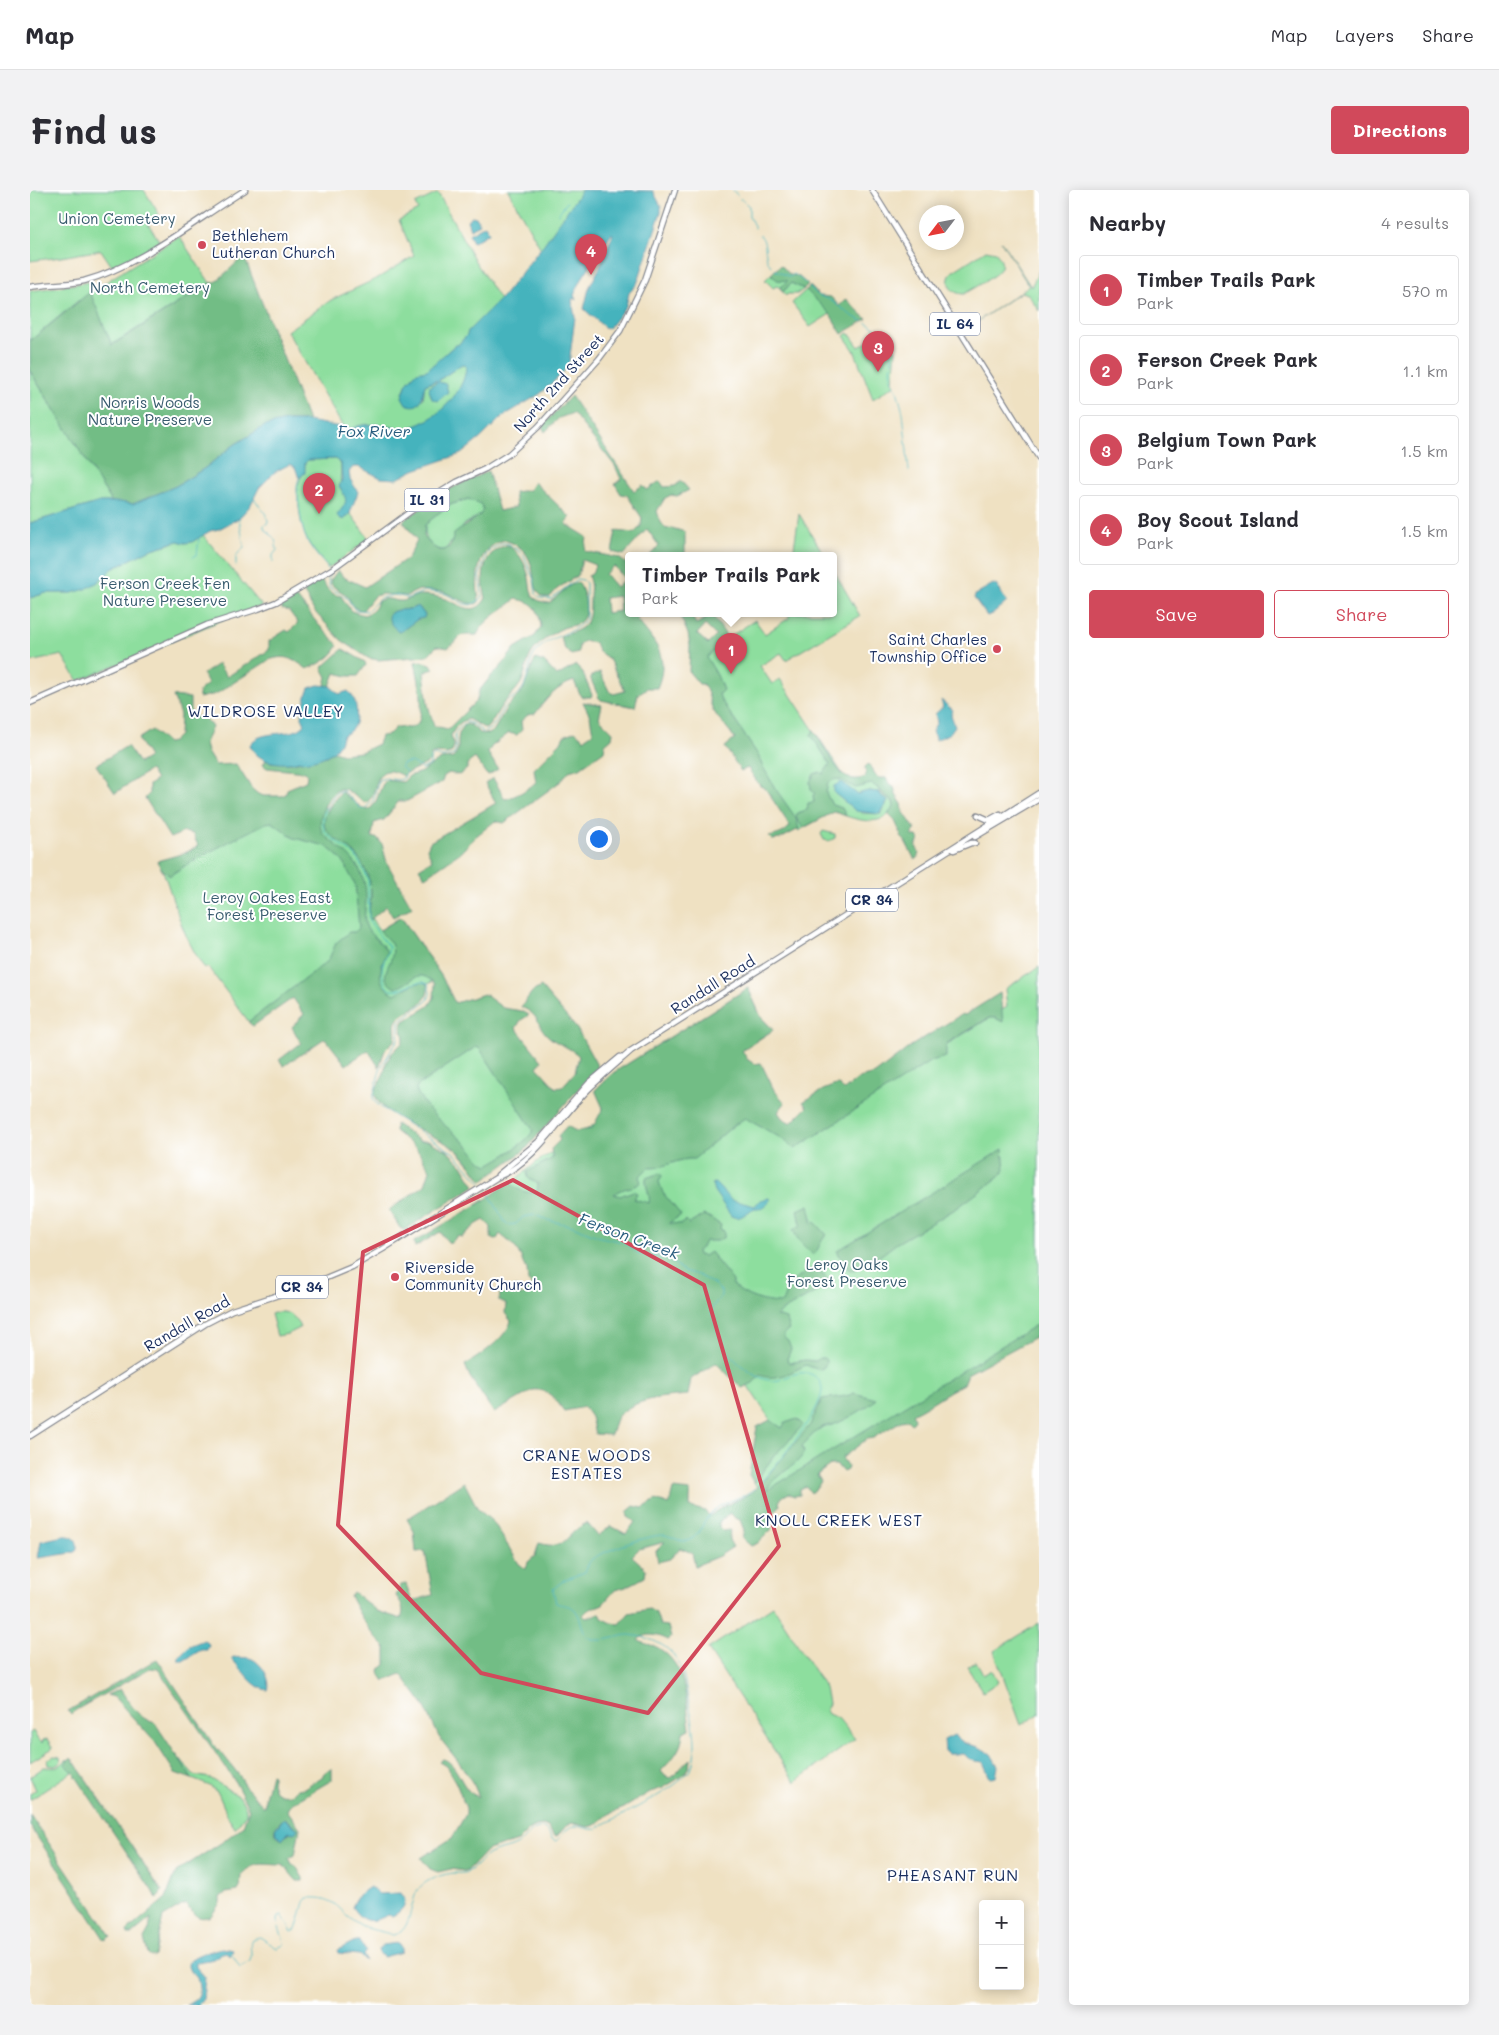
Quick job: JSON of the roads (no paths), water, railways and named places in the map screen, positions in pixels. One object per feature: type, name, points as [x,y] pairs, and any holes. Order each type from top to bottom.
[{"type":"main road","points":[[30,287],[81,282],[111,272],[135,260],[245,190]]},
{"type":"main road","name":"North 2nd Street","points":[[30,703],[207,625],[276,602],[332,569],[418,506],[457,482],[488,468],[509,454],[538,427],[613,342],[628,317],[645,280],[676,190]]},
{"type":"main road","name":"IL 64","points":[[872,190],[1039,458]]},
{"type":"main road","name":"CR 34","points":[[935,860],[1039,793]]},
{"type":"main road","name":"CR 34","points":[[935,860],[1039,799]]},
{"type":"main road","points":[[978,816],[989,820],[1017,806]]},
{"type":"main road","name":"CR 34","points":[[954,850],[975,843]]},
{"type":"main road","name":"Randall Road","points":[[30,1436],[205,1324],[232,1310],[309,1285],[352,1267],[383,1250],[496,1178],[538,1142],[597,1075],[616,1060],[935,860]]},
{"type":"water","name":"Fox River","points":[[582,190],[653,191],[661,206],[661,212],[637,284],[629,293],[626,306],[608,329],[584,309],[589,288],[599,269],[613,234],[611,234],[584,275],[574,295],[576,300],[573,298],[572,301],[575,317],[569,364],[561,375],[540,394],[502,417],[481,438],[461,454],[414,470],[397,479],[381,478],[359,467],[353,467],[349,472],[350,479],[358,492],[350,513],[344,520],[337,515],[346,501],[339,487],[342,479],[341,464],[335,459],[308,460],[305,463],[305,473],[299,478],[295,467],[290,464],[275,472],[259,488],[250,506],[239,518],[219,529],[210,531],[192,542],[178,541],[149,550],[112,569],[98,582],[86,589],[72,593],[46,593],[30,598],[30,523],[100,502],[133,504],[176,486],[205,468],[234,445],[265,426],[286,421],[308,421],[351,429],[365,425],[405,428],[415,426],[436,415],[454,397],[460,387],[466,366],[462,364],[439,380],[439,382],[446,384],[448,392],[438,401],[432,399],[429,390],[430,386],[437,382],[436,380],[425,385],[422,398],[418,404],[411,406],[406,404],[402,397],[407,383],[417,372],[427,370],[455,345],[458,345],[467,335],[468,331],[503,296],[544,244]]},
{"type":"water","points":[[472,216],[476,217],[480,224],[470,229],[467,220]]},
{"type":"water","points":[[485,225],[489,233],[473,242],[469,234]]},
{"type":"water","points":[[993,584],[997,586],[1007,602],[993,614],[987,616],[974,598],[976,594]]},
{"type":"water","points":[[418,606],[425,615],[424,618],[418,619],[400,632],[395,629],[388,616],[390,613]]},
{"type":"water","points":[[318,685],[330,686],[339,694],[348,691],[356,705],[353,727],[343,735],[335,750],[321,758],[301,762],[278,763],[258,756],[250,745],[255,740],[269,735],[300,729],[304,725],[302,714],[309,688]]},
{"type":"water","points":[[941,700],[953,710],[951,715],[955,726],[950,733],[936,740],[932,731],[937,722],[935,714],[943,707]]},
{"type":"water","points":[[841,782],[857,794],[868,791],[879,792],[888,801],[880,814],[856,811],[834,793],[834,786]]},
{"type":"water","points":[[715,1183],[731,1200],[755,1206],[760,1200],[769,1198],[770,1200],[767,1205],[755,1208],[741,1217],[731,1216],[714,1191],[712,1184]]},
{"type":"water","points":[[70,1536],[75,1539],[77,1544],[76,1551],[38,1558],[41,1541]]},
{"type":"water","points":[[204,1640],[209,1644],[207,1650],[201,1650],[183,1661],[179,1661],[179,1656],[189,1646]]},
{"type":"water","points":[[233,1657],[249,1658],[257,1662],[267,1676],[268,1690],[257,1686],[231,1659]]},
{"type":"water","points":[[954,1735],[964,1743],[979,1747],[991,1754],[998,1766],[996,1777],[990,1778],[983,1762],[970,1760],[964,1754],[948,1754],[945,1752],[944,1740]]},
{"type":"water","points":[[284,1818],[298,1829],[295,1833],[289,1832],[282,1840],[275,1829]]},
{"type":"water","points":[[370,1887],[379,1894],[400,1893],[405,1900],[403,1908],[392,1916],[388,1915],[377,1920],[368,1920],[360,1917],[352,1907],[358,1895]]},
{"type":"water","points":[[355,1941],[359,1941],[366,1951],[363,1955],[366,1961],[359,1955],[339,1953],[338,1950]]},
{"type":"water","points":[[398,1943],[401,1947],[401,1952],[384,1957],[379,1954],[378,1949],[383,1945]]},
{"type":"water","points":[[222,1948],[233,1950],[230,1956],[226,1952],[213,1959],[196,1963],[196,1967],[205,1977],[203,1999],[198,2005],[187,2005],[194,2001],[199,1994],[197,1979],[189,1969],[188,1964],[194,1957],[200,1954]]},
{"type":"waterway","points":[[733,190],[737,195]]},
{"type":"waterway","points":[[742,200],[749,206],[749,216],[755,228]]},
{"type":"waterway","points":[[558,214],[567,202]]},
{"type":"waterway","points":[[760,235],[771,266]]},
{"type":"waterway","points":[[775,270],[790,277],[794,274],[807,284]]},
{"type":"waterway","points":[[810,287],[819,296],[830,300],[863,321]]},
{"type":"waterway","points":[[867,323],[876,329],[883,340],[892,347],[891,379],[897,390],[903,413],[909,471]]},
{"type":"waterway","name":"Ferson Creek","points":[[299,478],[297,485],[302,524],[309,545],[330,572],[328,579],[330,588],[347,598],[355,610],[367,611],[380,598],[394,595],[408,598],[425,591],[446,594],[464,604],[471,605],[481,599],[482,593],[479,577],[486,555],[491,549],[503,543],[509,544],[523,554],[534,580],[536,594],[540,598],[551,599],[577,579],[583,580],[586,583],[586,619],[575,629],[547,642],[535,653],[524,686],[507,703],[491,728],[483,732],[467,722],[455,734],[456,745],[454,755],[443,757],[434,755],[430,759],[430,765],[422,769],[411,762],[402,764],[401,767],[406,771],[404,778],[398,780],[386,778],[379,780],[373,801],[364,809],[361,809],[344,791],[339,791],[334,795],[325,810],[323,818],[325,832],[355,855],[368,880],[369,922],[389,947],[382,969],[387,987],[397,990],[422,982],[428,984],[430,993],[428,1000],[399,1021],[398,1039],[380,1069],[373,1098],[382,1108],[454,1153],[482,1184]]},
{"type":"waterway","points":[[253,497],[267,516],[268,523],[264,525],[264,528],[275,539],[277,550],[273,555],[273,562]]},
{"type":"waterway","points":[[236,565],[236,556],[244,547],[239,518]]},
{"type":"waterway","points":[[193,557],[197,555],[199,538]]},
{"type":"waterway","name":"Ferson Creek","points":[[231,1953],[240,1967],[250,1961],[250,1944],[252,1939],[260,1937],[277,1948],[284,1945],[278,1924],[279,1916],[282,1915],[292,1932],[296,1930],[304,1902],[307,1898],[325,1899],[336,1905],[351,1919],[367,1928],[393,1935],[399,1933],[407,1922],[419,1888],[431,1880],[445,1875],[467,1872],[486,1856],[493,1852],[510,1848],[521,1842],[536,1829],[546,1829],[552,1839],[556,1841],[571,1827],[595,1829],[664,1792],[687,1774],[694,1758],[694,1732],[681,1667],[673,1654],[657,1642],[639,1637],[627,1635],[599,1640],[590,1638],[574,1609],[556,1603],[553,1589],[564,1580],[585,1572],[592,1559],[616,1548],[658,1535],[683,1541],[690,1540],[700,1530],[713,1511],[756,1487],[784,1455],[805,1426],[820,1400],[821,1385],[809,1373],[800,1373],[772,1381],[757,1376],[734,1359],[719,1335],[712,1314],[712,1308],[721,1296],[721,1291],[715,1285],[698,1275],[684,1271],[664,1258],[639,1254],[623,1242],[600,1237],[573,1226],[535,1215],[523,1217],[516,1224],[509,1225],[505,1222],[485,1187]]},
{"type":"place","name":"Bethlehem Lutheran Church","points":[[202,245]]},
{"type":"place","name":"Boy Scout Island","points":[[591,275]]},
{"type":"place","name":"Belgium Town Park","points":[[878,372]]},
{"type":"place","name":"Ferson Creek Park","points":[[319,514]]},
{"type":"place","name":"Saint Charles Township Office","points":[[997,649]]},
{"type":"place","name":"Timber Trails Park","points":[[731,674]]},
{"type":"place","name":"Riverside Community Church","points":[[395,1277]]},
{"type":"district","name":"WILDROSE VALLEY","points":[[266,711]]},
{"type":"district","name":"CRANE WOODS ESTATES","points":[[587,1464]]},
{"type":"district","name":"KNOLL CREEK WEST","points":[[839,1520]]},
{"type":"district","name":"PHEASANT RUN","points":[[953,1875]]},
{"type":"park label","name":"Union Cemetery","points":[[117,219]]},
{"type":"park label","name":"North Cemetery","points":[[150,288]]},
{"type":"park label","name":"Norris Woods Nature Preserve","points":[[150,412]]},
{"type":"park label","name":"Ferson Creek Fen Nature Preserve","points":[[165,592]]},
{"type":"park label","name":"Leroy Oakes East Forest Preserve","points":[[267,906]]},
{"type":"park label","name":"Leroy Oaks Forest Preserve","points":[[847,1274]]}]
